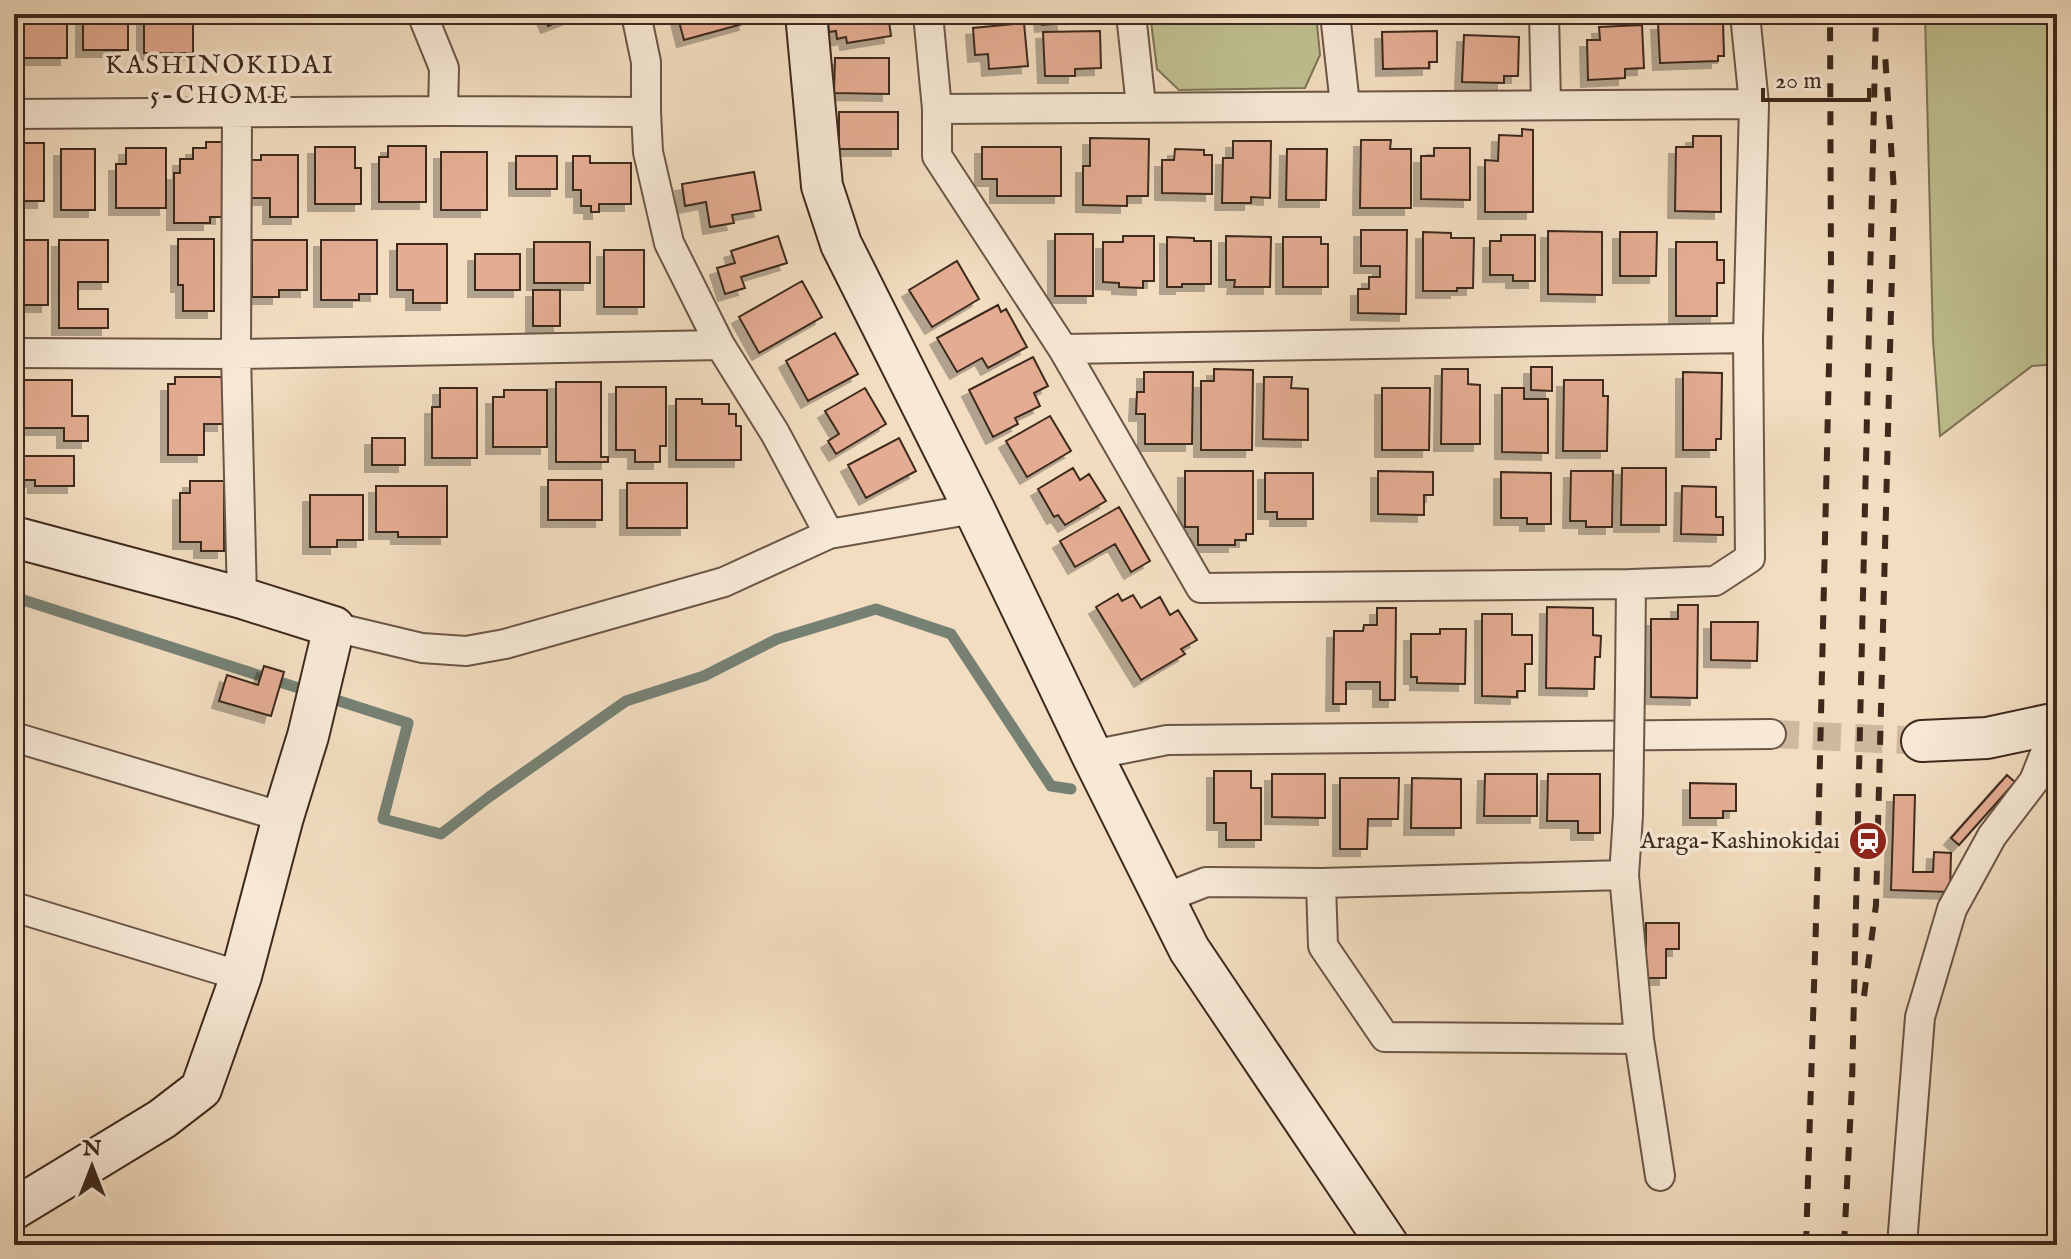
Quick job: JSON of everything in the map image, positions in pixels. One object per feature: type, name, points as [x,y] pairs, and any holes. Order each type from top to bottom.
[{"type":"street","points":[[422,14],[444,68],[443,111]]},
{"type":"street","points":[[636,14],[646,62],[648,152],[669,243],[720,345],[775,433],[829,534]]},
{"type":"street","points":[[806,14],[822,186],[841,244],[1189,949],[1388,1245]]},
{"type":"street","points":[[928,14],[937,109],[937,156],[1063,349],[1201,588],[1715,581],[1750,558],[1748,338],[1754,104],[1745,14]]},
{"type":"street","points":[[1131,14],[1141,106]]},
{"type":"street","points":[[1335,14],[1345,105]]},
{"type":"street","points":[[1544,14],[1546,104]]},
{"type":"street","points":[[937,109],[1754,104]]},
{"type":"street","points":[[14,114],[646,112]]},
{"type":"street","points":[[237,113],[236,354],[242,598]]},
{"type":"street","points":[[1063,349],[1748,338]]},
{"type":"street","points":[[14,353],[236,354],[720,345]]},
{"type":"street","points":[[14,537],[242,598],[334,627],[422,648],[466,651],[505,644],[724,582],[829,534],[974,509]]},
{"type":"street","points":[[1631,584],[1628,815],[1624,875],[1639,1039],[1660,1176]]},
{"type":"street","points":[[14,1209],[162,1119],[201,1089],[241,976],[308,736],[334,627]]},
{"type":"street","points":[[1922,741],[1987,738],[2057,723]]},
{"type":"street","points":[[1902,1245],[1920,1017],[1948,922],[1992,836],[2034,781],[2057,723]]},
{"type":"street","points":[[1092,755],[1167,740],[1771,734]]},
{"type":"street","points":[[14,737],[283,817]]},
{"type":"street","points":[[1165,898],[1206,882],[1321,883],[1624,875]]},
{"type":"street","points":[[1321,883],[1323,946],[1385,1037],[1639,1039]]},
{"type":"street","points":[[14,907],[241,976]]},
{"type":"green space","points":[[1150,14],[1316,14],[1320,55],[1305,88],[1179,90],[1157,69]]},
{"type":"green space","points":[[1925,14],[2057,14],[2057,364],[2032,366],[1940,436],[1933,340]]},
{"type":"building","points":[[144,14],[193,14],[193,53],[144,53]]},
{"type":"building","points":[[543,14],[579,14],[548,26]]},
{"type":"building","points":[[677,14],[744,14],[746,23],[684,40]]},
{"type":"building","points":[[827,14],[888,14],[891,36],[847,43],[846,37],[837,39],[836,31],[829,32]]},
{"type":"building","points":[[1041,14],[1063,14],[1064,23],[1042,25]]},
{"type":"building","points":[[83,17],[128,17],[128,50],[83,50]]},
{"type":"building","points":[[14,18],[67,18],[67,58],[14,58]]},
{"type":"building","points":[[1723,21],[1724,56],[1718,56],[1718,61],[1660,63],[1658,23]]},
{"type":"building","points":[[1024,23],[1028,66],[989,69],[988,54],[975,55],[973,28]]},
{"type":"building","points":[[1642,25],[1644,68],[1625,69],[1625,78],[1588,80],[1587,40],[1600,40],[1599,27]]},
{"type":"building","points":[[1100,31],[1101,68],[1075,69],[1075,76],[1045,76],[1043,32]]},
{"type":"building","points":[[1437,31],[1437,62],[1429,62],[1429,68],[1383,69],[1382,32]]},
{"type":"building","points":[[1464,35],[1519,37],[1518,76],[1504,76],[1504,83],[1462,82]]},
{"type":"building","points":[[835,58],[889,58],[889,94],[834,93]]},
{"type":"building","points":[[839,112],[898,112],[898,149],[839,149]]},
{"type":"building","points":[[1522,129],[1533,130],[1533,212],[1485,212],[1485,160],[1498,161],[1499,135],[1522,136]]},
{"type":"building","points":[[1693,136],[1721,136],[1721,212],[1675,211],[1676,147],[1693,147]]},
{"type":"building","points":[[1090,138],[1149,139],[1148,196],[1127,196],[1127,206],[1083,205],[1083,166],[1090,166]]},
{"type":"building","points":[[1361,140],[1391,140],[1390,149],[1411,149],[1411,208],[1360,208]]},
{"type":"building","points":[[1233,141],[1271,141],[1270,198],[1251,197],[1251,203],[1222,203],[1223,158],[1233,158]]},
{"type":"building","points":[[206,142],[222,142],[222,217],[210,217],[210,223],[174,223],[174,173],[180,173],[180,159],[193,159],[193,148],[206,148]]},
{"type":"building","points":[[14,143],[44,143],[44,201],[14,201]]},
{"type":"building","points":[[388,146],[426,146],[426,202],[379,202],[379,157],[388,157]]},
{"type":"building","points":[[315,147],[355,147],[355,168],[361,168],[361,204],[315,204]]},
{"type":"building","points":[[982,147],[1061,147],[1061,196],[997,196],[997,179],[982,179]]},
{"type":"building","points":[[126,148],[166,148],[166,208],[116,208],[116,164],[126,164]]},
{"type":"building","points":[[1434,148],[1470,148],[1470,200],[1421,199],[1421,156],[1434,156]]},
{"type":"building","points":[[61,149],[95,149],[95,210],[61,210]]},
{"type":"building","points":[[1175,149],[1204,150],[1204,155],[1212,155],[1212,194],[1162,193],[1162,160],[1174,160]]},
{"type":"building","points":[[1287,149],[1327,149],[1326,200],[1286,200]]},
{"type":"building","points":[[441,152],[487,152],[487,210],[441,210]]},
{"type":"building","points":[[261,155],[298,155],[298,217],[270,217],[270,198],[250,198],[250,160],[261,160]]},
{"type":"building","points":[[516,156],[557,156],[557,189],[516,189]]},
{"type":"building","points":[[573,156],[590,156],[590,163],[631,163],[631,204],[599,204],[599,212],[591,212],[591,206],[581,206],[581,190],[573,190]]},
{"type":"building","points":[[754,172],[761,210],[732,215],[734,223],[710,227],[706,202],[685,206],[682,184]]},
{"type":"building","points":[[1361,230],[1407,230],[1406,314],[1358,313],[1358,289],[1369,289],[1369,277],[1380,277],[1380,266],[1361,266]]},
{"type":"building","points":[[1548,231],[1602,232],[1602,295],[1548,294]]},
{"type":"building","points":[[1423,232],[1451,233],[1451,238],[1474,238],[1473,288],[1423,291]]},
{"type":"building","points":[[1620,232],[1657,232],[1656,276],[1620,276]]},
{"type":"building","points":[[1055,234],[1093,234],[1093,296],[1055,296]]},
{"type":"building","points":[[1501,235],[1535,235],[1535,281],[1513,281],[1513,275],[1490,275],[1490,241],[1501,241]]},
{"type":"building","points":[[778,236],[787,263],[741,277],[745,288],[725,294],[717,268],[735,263],[731,251]]},
{"type":"building","points":[[1123,236],[1154,236],[1154,281],[1143,281],[1143,288],[1119,287],[1119,283],[1103,282],[1103,242],[1123,242]]},
{"type":"building","points":[[1226,236],[1271,237],[1270,287],[1234,287],[1235,280],[1226,280]]},
{"type":"building","points":[[1167,237],[1211,241],[1211,284],[1167,287]]},
{"type":"building","points":[[1283,237],[1321,237],[1321,244],[1328,244],[1328,287],[1283,287]]},
{"type":"building","points":[[178,239],[214,239],[214,311],[183,311],[183,285],[178,285]]},
{"type":"building","points":[[14,240],[48,240],[48,305],[14,305]]},
{"type":"building","points":[[59,240],[108,240],[108,282],[78,282],[78,309],[108,309],[108,328],[59,328]]},
{"type":"building","points":[[252,240],[307,240],[307,290],[279,290],[279,297],[252,297]]},
{"type":"building","points":[[321,240],[377,240],[377,294],[359,294],[359,300],[321,300]]},
{"type":"building","points":[[534,242],[590,242],[590,283],[534,283]]},
{"type":"building","points":[[1676,242],[1717,242],[1717,260],[1724,260],[1724,283],[1717,283],[1717,316],[1676,316]]},
{"type":"building","points":[[397,244],[447,244],[447,303],[413,303],[413,290],[397,290]]},
{"type":"building","points":[[604,250],[644,250],[644,307],[604,307]]},
{"type":"building","points":[[475,254],[520,254],[520,290],[475,290]]},
{"type":"building","points":[[957,261],[979,299],[932,327],[909,290]]},
{"type":"building","points":[[802,281],[822,317],[759,353],[739,317]]},
{"type":"building","points":[[533,290],[560,290],[560,326],[533,326]]},
{"type":"building","points":[[998,305],[1001,312],[1006,309],[1027,347],[988,368],[982,358],[957,372],[937,338]]},
{"type":"building","points":[[835,333],[858,374],[808,401],[786,361]]},
{"type":"building","points":[[1033,357],[1048,386],[1034,393],[1040,406],[1015,418],[1018,424],[993,437],[969,390]]},
{"type":"building","points":[[1531,367],[1552,367],[1552,391],[1531,390]]},
{"type":"building","points":[[1214,369],[1253,370],[1252,450],[1201,450],[1201,381],[1214,381]]},
{"type":"building","points":[[1442,369],[1468,369],[1468,384],[1480,385],[1480,444],[1441,444]]},
{"type":"building","points":[[1144,372],[1193,372],[1192,444],[1145,444],[1145,414],[1136,414],[1137,392],[1144,392]]},
{"type":"building","points":[[1683,372],[1722,373],[1721,439],[1716,439],[1716,450],[1683,450]]},
{"type":"building","points":[[175,377],[224,377],[224,424],[204,424],[204,455],[168,455],[168,384],[175,384]]},
{"type":"building","points":[[1264,377],[1292,377],[1291,388],[1308,389],[1308,440],[1263,439]]},
{"type":"building","points":[[17,380],[72,380],[72,416],[88,416],[88,441],[64,441],[64,428],[17,428]]},
{"type":"building","points":[[1564,380],[1603,380],[1603,396],[1608,396],[1607,451],[1563,451]]},
{"type":"building","points":[[556,382],[601,382],[601,457],[608,457],[608,462],[556,462]]},
{"type":"building","points":[[616,387],[666,387],[666,446],[660,446],[660,462],[635,462],[635,450],[616,450]]},
{"type":"building","points":[[440,388],[477,388],[477,458],[432,458],[432,407],[440,407]]},
{"type":"building","points":[[865,388],[886,424],[836,454],[828,441],[839,434],[825,411]]},
{"type":"building","points":[[1382,388],[1430,388],[1429,450],[1382,450]]},
{"type":"building","points":[[1502,388],[1524,388],[1524,399],[1548,399],[1548,453],[1502,452]]},
{"type":"building","points":[[504,390],[547,390],[547,447],[493,447],[493,397],[504,397]]},
{"type":"building","points":[[676,399],[702,399],[702,404],[729,404],[729,414],[736,414],[736,426],[741,426],[741,460],[676,460]]},
{"type":"building","points":[[1050,416],[1071,451],[1027,477],[1006,441]]},
{"type":"building","points":[[372,438],[405,438],[405,465],[372,465]]},
{"type":"building","points":[[899,438],[916,471],[866,498],[848,465]]},
{"type":"building","points":[[18,456],[74,456],[74,486],[35,486],[35,480],[18,480]]},
{"type":"building","points":[[1073,468],[1080,480],[1089,474],[1106,501],[1065,525],[1058,515],[1054,517],[1038,489]]},
{"type":"building","points":[[1622,468],[1666,468],[1666,525],[1621,525]]},
{"type":"building","points":[[1185,471],[1253,471],[1253,534],[1246,534],[1246,540],[1235,540],[1235,545],[1198,545],[1198,527],[1185,527]]},
{"type":"building","points":[[1378,471],[1433,472],[1433,495],[1424,495],[1424,515],[1378,514]]},
{"type":"building","points":[[1571,471],[1613,471],[1612,527],[1586,527],[1586,521],[1570,521]]},
{"type":"building","points":[[1501,472],[1551,473],[1551,524],[1527,524],[1527,518],[1501,518]]},
{"type":"building","points":[[1265,473],[1313,473],[1313,519],[1277,519],[1277,512],[1265,512]]},
{"type":"building","points":[[548,480],[602,480],[602,520],[548,520]]},
{"type":"building","points":[[190,481],[224,481],[224,551],[201,551],[201,542],[180,542],[180,493],[190,493]]},
{"type":"building","points":[[627,483],[687,483],[687,528],[627,528]]},
{"type":"building","points":[[376,486],[447,486],[447,537],[398,537],[398,532],[376,532]]},
{"type":"building","points":[[1682,486],[1716,487],[1716,517],[1723,517],[1723,535],[1681,534]]},
{"type":"building","points":[[310,495],[363,495],[363,540],[337,540],[337,547],[310,547]]},
{"type":"building","points":[[1119,507],[1150,561],[1131,572],[1115,544],[1075,567],[1060,541]]},
{"type":"building","points":[[1118,594],[1122,601],[1133,595],[1141,608],[1160,597],[1170,615],[1178,610],[1197,640],[1181,649],[1185,654],[1141,680],[1096,607]]},
{"type":"building","points":[[1678,605],[1698,605],[1697,698],[1651,697],[1651,619],[1678,619]]},
{"type":"building","points":[[1547,607],[1593,608],[1593,635],[1601,636],[1600,657],[1595,657],[1594,689],[1546,688]]},
{"type":"building","points":[[1377,608],[1396,608],[1395,700],[1380,700],[1380,682],[1346,682],[1346,704],[1333,704],[1334,631],[1363,631],[1364,625],[1377,625]]},
{"type":"building","points":[[1482,614],[1512,614],[1512,635],[1532,635],[1532,664],[1525,664],[1525,691],[1517,691],[1517,697],[1482,696]]},
{"type":"building","points":[[1711,622],[1758,622],[1757,661],[1711,660]]},
{"type":"building","points":[[1440,629],[1466,629],[1465,684],[1417,683],[1417,677],[1411,677],[1411,634],[1440,634]]},
{"type":"building","points":[[264,666],[284,672],[271,716],[219,701],[227,675],[258,685]]},
{"type":"building","points":[[1214,771],[1251,771],[1251,788],[1261,788],[1261,840],[1226,840],[1226,823],[1214,823]]},
{"type":"building","points":[[1272,774],[1325,774],[1325,818],[1272,817]]},
{"type":"building","points":[[1485,774],[1537,774],[1537,816],[1484,816]]},
{"type":"building","points":[[1548,774],[1600,774],[1600,833],[1578,833],[1578,821],[1547,821]]},
{"type":"building","points":[[2007,775],[2015,782],[1959,845],[1951,838]]},
{"type":"building","points":[[1340,778],[1399,778],[1398,819],[1368,819],[1367,849],[1340,849]]},
{"type":"building","points":[[1412,778],[1461,779],[1461,828],[1411,828]]},
{"type":"building","points":[[1690,783],[1736,784],[1736,811],[1723,811],[1723,818],[1690,818]]},
{"type":"building","points":[[1894,795],[1915,795],[1913,872],[1933,872],[1934,852],[1951,853],[1950,892],[1891,890]]},
{"type":"building","points":[[1646,923],[1679,923],[1679,949],[1666,949],[1666,978],[1646,978]]},
{"type":"waterway","points":[[14,597],[408,723],[383,819],[441,834],[626,701],[704,676],[777,639],[876,609],[951,634],[1051,786],[1071,789]]},
{"type":"tunnel","points":[[1771,734],[1922,741]]},
{"type":"railway","points":[[1806,1245],[1831,276],[1830,14]]},
{"type":"railway","points":[[1844,1245],[1852,1085],[1876,14]]},
{"type":"railway","points":[[1864,996],[1876,905],[1894,192],[1885,54]]},
{"type":"place","name":"Araga-Kashinokidai","points":[[1868,841]]},
{"type":"district","name":"KASHINOKIDAI 5-CHOME","points":[[220,80]]}]
